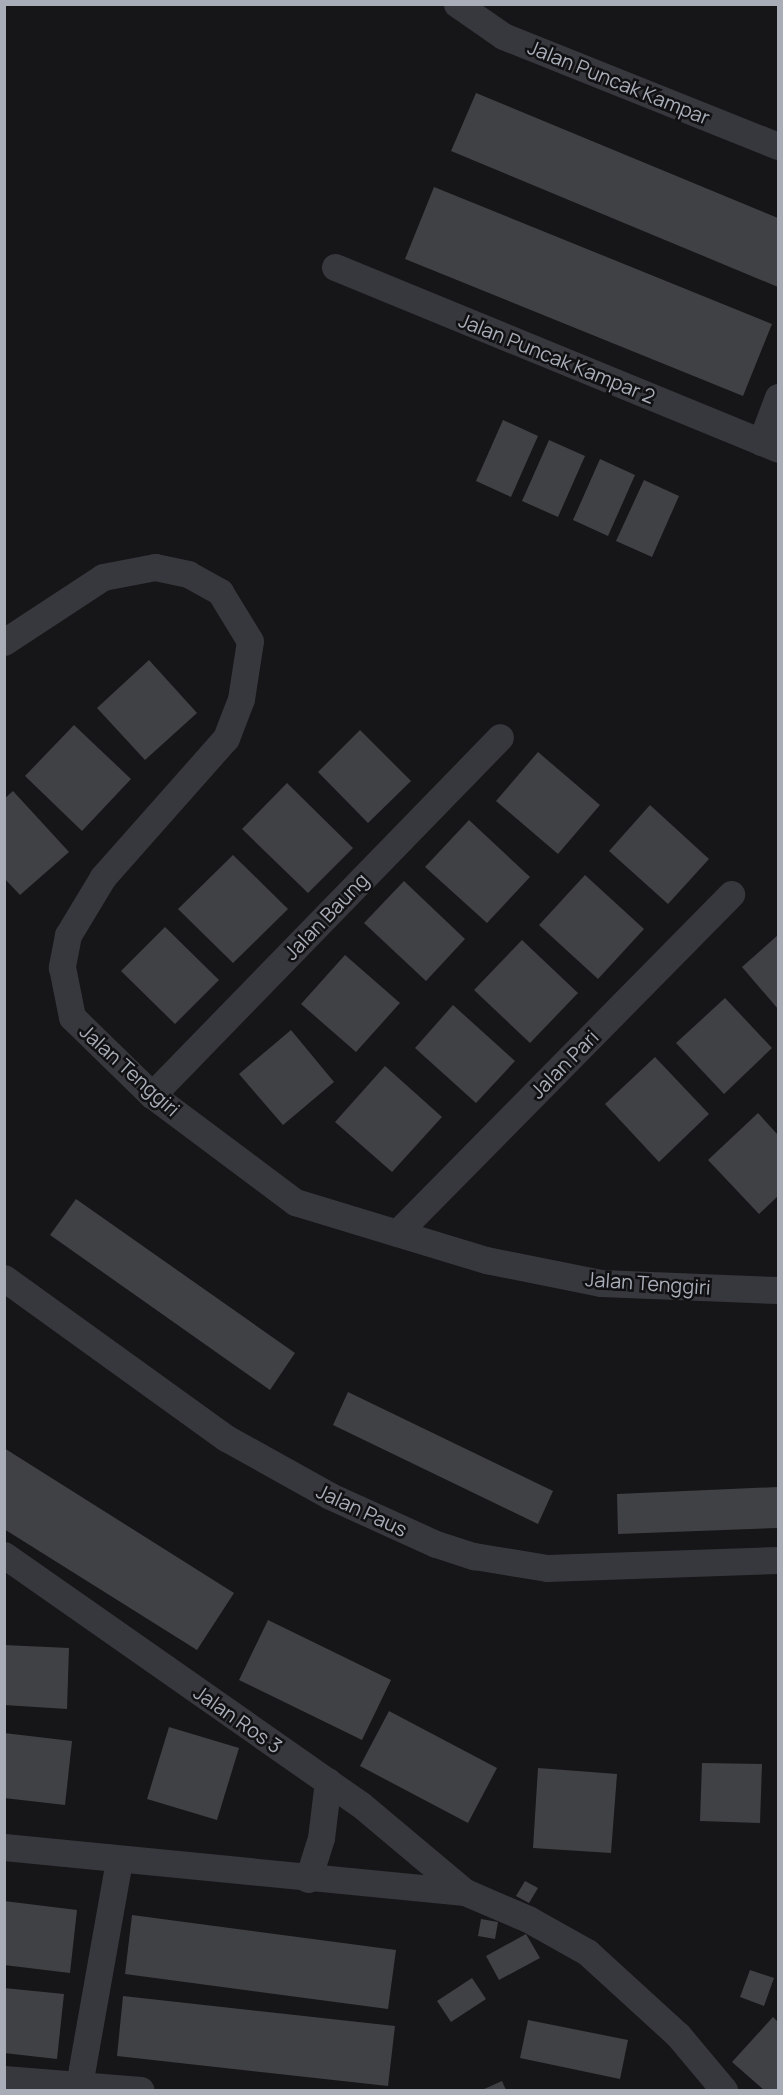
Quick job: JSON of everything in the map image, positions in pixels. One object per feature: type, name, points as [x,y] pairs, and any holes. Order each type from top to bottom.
[{"type":"street","name":"Jalan Puncak Kampar","points":[[460,7],[503,36],[778,146]]},
{"type":"street","name":"Jalan Puncak Kampar 2","points":[[335,267],[770,446]]},
{"type":"street","points":[[770,446],[778,397]]},
{"type":"street","name":"Jalan Tenggiri","points":[[4,642],[103,577],[155,567],[188,574],[220,592],[250,641],[241,699],[226,738],[103,877],[68,934],[62,967],[72,1017],[152,1095],[295,1202],[486,1260],[601,1283],[778,1290]]},
{"type":"street","name":"Jalan Baung","points":[[152,1095],[500,737]]},
{"type":"street","name":"Jalan Pari","points":[[398,1233],[731,894]]},
{"type":"street","name":"Jalan Paus","points":[[4,1278],[226,1438],[330,1496],[436,1544],[474,1556],[547,1568],[778,1560]]},
{"type":"street","name":"Jalan Ros 3","points":[[4,1556],[328,1781],[465,1892]]},
{"type":"street","points":[[308,1879],[321,1838],[328,1781]]},
{"type":"street","points":[[4,1847],[119,1861],[465,1892],[528,1919],[587,1952],[678,2036],[724,2091]]},
{"type":"street","points":[[79,2085],[119,1861]]},
{"type":"street","points":[[4,2079],[141,2091]]},
{"type":"building","points":[[476,93],[778,218],[778,287],[451,151]]},
{"type":"building","points":[[434,187],[772,324],[743,396],[405,259]]},
{"type":"building","points":[[503,420],[538,436],[511,497],[476,481]]},
{"type":"building","points":[[549,440],[585,456],[558,517],[522,501]]},
{"type":"building","points":[[600,459],[635,475],[608,536],[573,520]]},
{"type":"building","points":[[644,480],[679,496],[652,557],[616,541]]},
{"type":"building","points":[[149,660],[197,713],[145,760],[97,708]]},
{"type":"building","points":[[74,725],[131,779],[82,831],[25,776]]},
{"type":"building","points":[[360,730],[411,781],[368,823],[318,772]]},
{"type":"building","points":[[538,752],[600,805],[558,854],[496,801]]},
{"type":"building","points":[[287,783],[353,848],[308,893],[242,829]]},
{"type":"building","points":[[13,791],[69,852],[20,895],[4,878],[4,799]]},
{"type":"building","points":[[650,805],[709,859],[668,904],[609,851]]},
{"type":"building","points":[[469,820],[530,877],[487,923],[425,867]]},
{"type":"building","points":[[233,855],[288,909],[233,963],[178,909]]},
{"type":"building","points":[[585,875],[644,929],[598,979],[539,925]]},
{"type":"building","points":[[404,881],[465,939],[426,981],[364,923]]},
{"type":"building","points":[[165,927],[219,980],[175,1024],[121,971]]},
{"type":"building","points":[[778,935],[778,1009],[742,967]]},
{"type":"building","points":[[522,940],[578,993],[530,1043],[474,990]]},
{"type":"building","points":[[345,955],[400,1003],[356,1052],[301,1004]]},
{"type":"building","points":[[725,998],[772,1048],[724,1094],[676,1043]]},
{"type":"building","points":[[453,1005],[515,1061],[476,1103],[415,1048]]},
{"type":"building","points":[[291,1030],[334,1082],[283,1125],[239,1074]]},
{"type":"building","points":[[655,1057],[709,1114],[659,1162],[605,1104]]},
{"type":"building","points":[[385,1066],[442,1117],[392,1172],[335,1122]]},
{"type":"building","points":[[758,1113],[778,1135],[778,1196],[759,1214],[708,1160]]},
{"type":"building","points":[[76,1199],[295,1353],[270,1390],[50,1235]]},
{"type":"building","points":[[348,1392],[553,1491],[538,1524],[333,1425]]},
{"type":"building","points":[[4,1448],[234,1593],[197,1650],[4,1529]]},
{"type":"building","points":[[778,1487],[778,1528],[618,1534],[617,1494]]},
{"type":"building","points":[[268,1620],[391,1680],[362,1740],[239,1680]]},
{"type":"building","points":[[4,1645],[69,1648],[67,1709],[4,1705]]},
{"type":"building","points":[[389,1711],[497,1768],[468,1823],[360,1766]]},
{"type":"building","points":[[169,1727],[239,1748],[217,1820],[147,1799]]},
{"type":"building","points":[[4,1733],[72,1741],[65,1805],[4,1798]]},
{"type":"building","points":[[702,1763],[762,1764],[760,1823],[700,1821]]},
{"type":"building","points":[[538,1768],[617,1774],[611,1853],[533,1848]]},
{"type":"building","points":[[525,1881],[538,1888],[529,1903],[516,1896]]},
{"type":"building","points":[[4,1901],[77,1910],[70,1973],[4,1965]]},
{"type":"building","points":[[132,1915],[396,1950],[388,2009],[125,1974]]},
{"type":"building","points":[[481,1919],[498,1922],[495,1939],[478,1936]]},
{"type":"building","points":[[526,1934],[540,1958],[499,1980],[486,1956]]},
{"type":"building","points":[[750,1970],[774,1978],[764,2006],[740,1997]]},
{"type":"building","points":[[472,1978],[486,1999],[451,2022],[437,2001]]},
{"type":"building","points":[[4,1988],[64,1994],[57,2059],[4,2053]]},
{"type":"building","points":[[123,1996],[395,2026],[388,2086],[117,2056]]},
{"type":"building","points":[[773,2017],[778,2022],[778,2089],[764,2090],[732,2062]]},
{"type":"building","points":[[528,2020],[628,2040],[620,2079],[520,2058]]},
{"type":"building","points":[[502,2081],[506,2090],[482,2090]]}]
